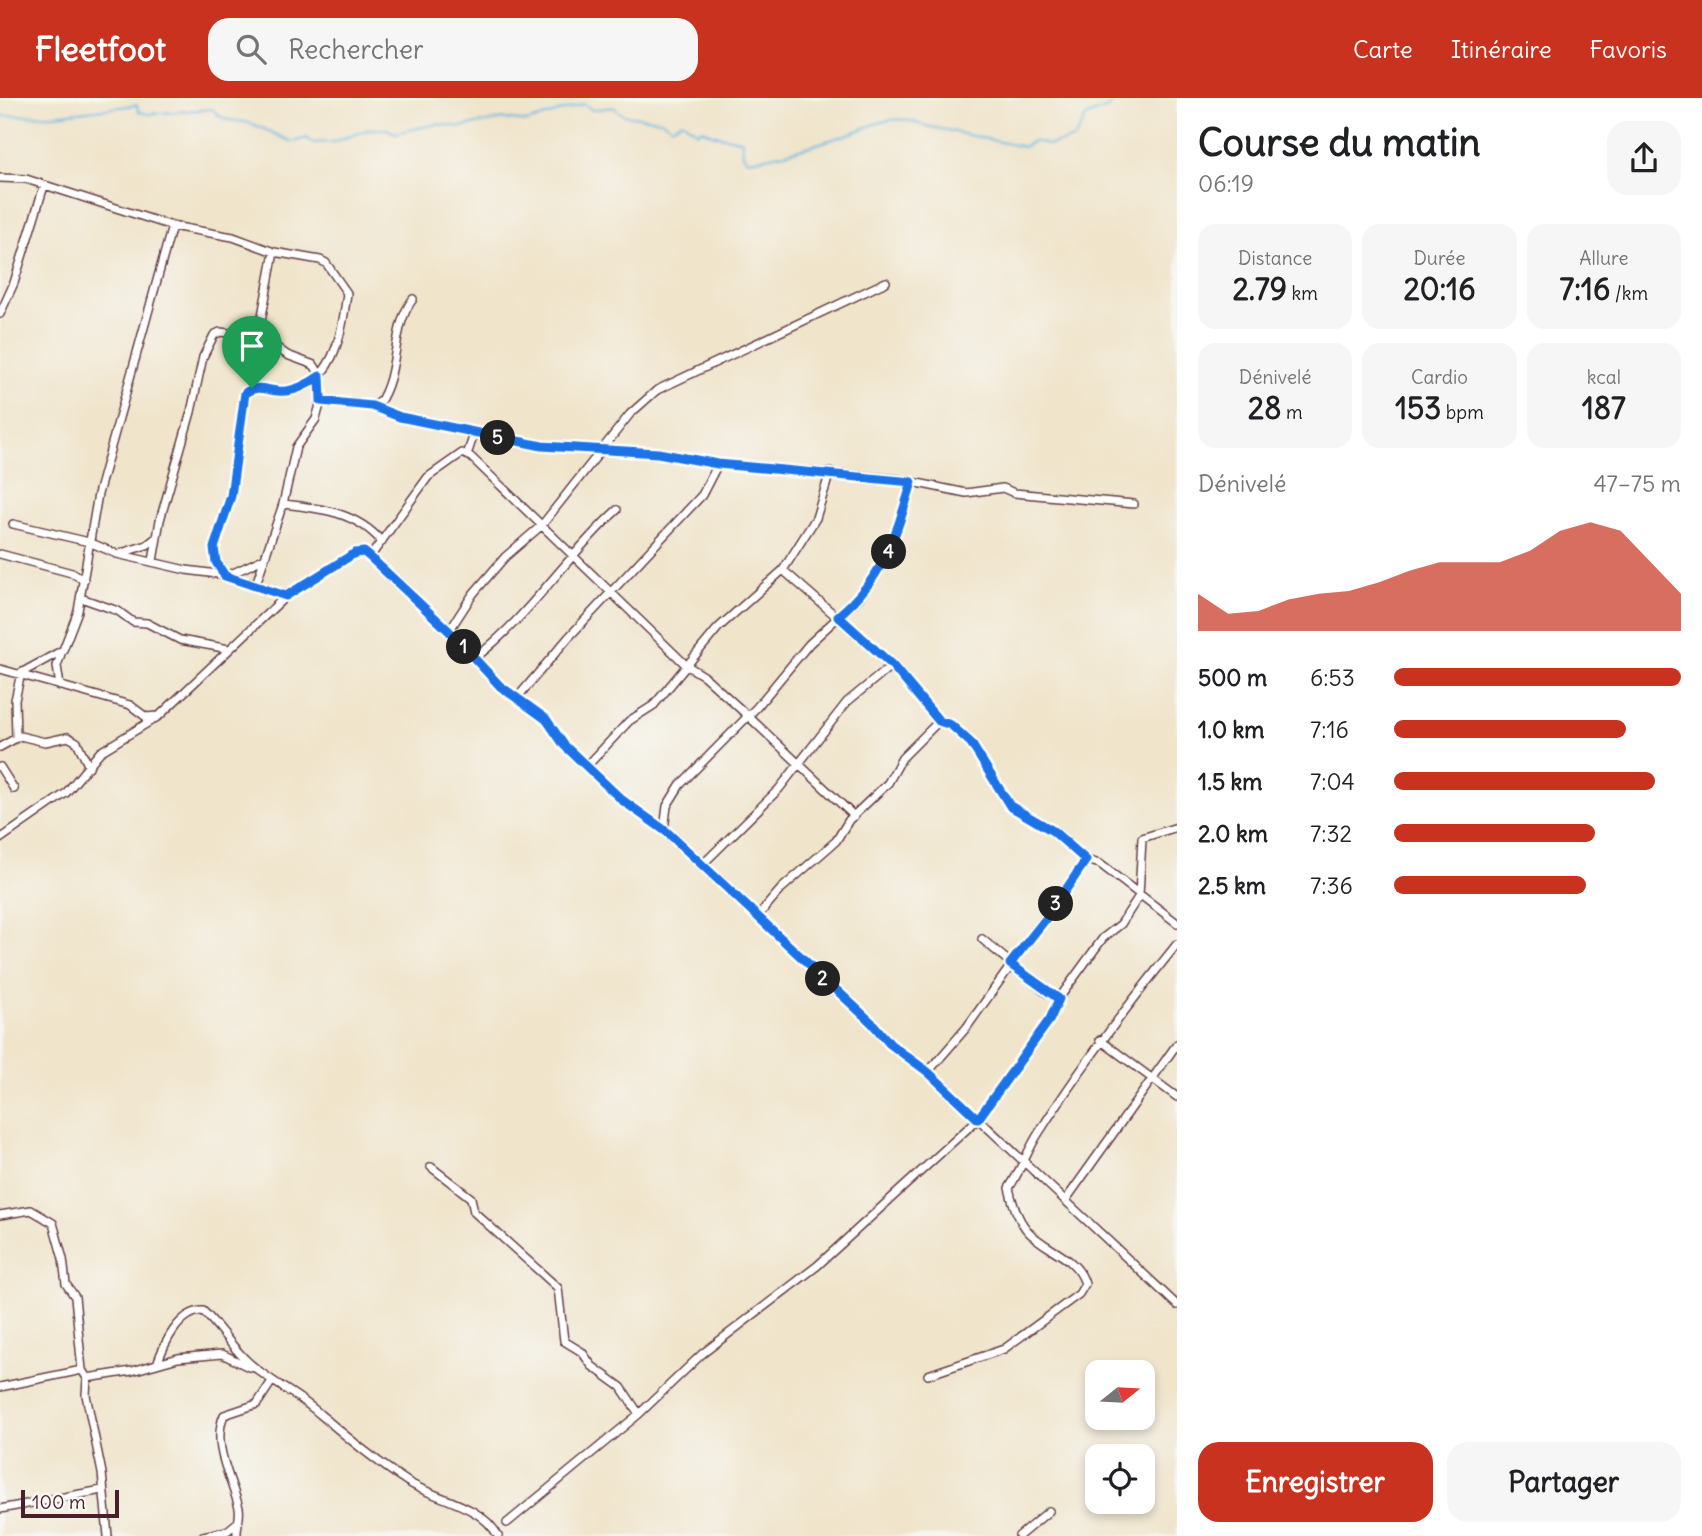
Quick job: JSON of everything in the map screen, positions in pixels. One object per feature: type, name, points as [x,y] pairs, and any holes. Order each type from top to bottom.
[{"type":"street","points":[[0,178],[26,179],[172,226],[233,237],[274,252],[326,263],[347,293],[339,344],[320,376],[321,401],[316,419],[296,447],[284,504],[256,584]]},
{"type":"street","points":[[0,314],[44,186]]},
{"type":"street","points":[[60,686],[57,666],[81,598],[89,542],[138,342],[172,226]]},
{"type":"street","points":[[258,337],[274,252]]},
{"type":"street","points":[[449,631],[473,594],[505,557],[542,525],[630,414],[657,390],[886,282]]},
{"type":"street","points":[[372,406],[382,398],[406,309],[413,299]]},
{"type":"street","points":[[153,561],[191,412],[198,372],[212,337],[220,332],[258,337],[287,355],[307,360],[320,376]]},
{"type":"street","points":[[225,576],[216,562],[214,548],[231,496],[245,393],[261,387],[280,392],[320,376]]},
{"type":"street","points":[[321,401],[372,406],[387,414],[542,446],[658,453],[718,464],[830,472],[912,482],[966,493],[1003,488],[1014,493],[1134,504]]},
{"type":"street","points":[[467,455],[474,434]]},
{"type":"street","points":[[370,557],[428,477],[462,453],[467,455],[504,486],[686,665],[704,676],[854,816]]},
{"type":"street","points":[[517,698],[702,495],[718,464]]},
{"type":"street","points":[[588,765],[629,721],[654,705],[733,612],[741,610],[783,570],[816,518],[830,472]]},
{"type":"street","points":[[664,830],[667,806],[680,785],[771,691],[783,672],[860,597],[887,558],[912,482]]},
{"type":"street","points":[[284,504],[350,516],[382,542]]},
{"type":"street","points":[[475,658],[528,611],[617,510]]},
{"type":"street","points":[[13,524],[89,542],[117,554],[256,584],[286,596]]},
{"type":"street","points":[[117,554],[147,545],[158,536]]},
{"type":"street","points":[[0,839],[66,793],[100,752],[159,716],[286,596],[355,553],[364,552],[449,631],[500,686],[546,719],[564,745],[622,800],[664,830],[872,1023],[890,1044],[928,1072],[1177,1305]]},
{"type":"street","points":[[0,554],[72,573],[84,580]]},
{"type":"street","points":[[225,576],[239,573],[263,559]]},
{"type":"street","points":[[783,570],[892,665],[939,721],[951,725],[971,743],[1010,806],[1053,831],[1086,860],[1100,864],[1177,923]]},
{"type":"street","points":[[81,598],[118,611],[133,622],[147,623],[180,640],[229,649]]},
{"type":"street","points":[[16,737],[15,700],[21,673],[63,650]]},
{"type":"street","points":[[702,865],[779,789],[797,762],[847,702],[892,665]]},
{"type":"street","points":[[0,669],[130,705],[146,717],[159,716]]},
{"type":"street","points":[[757,917],[781,889],[836,841],[854,816],[888,783],[902,758],[939,721]]},
{"type":"street","points":[[0,747],[16,737],[45,742],[56,738],[73,738],[89,767]]},
{"type":"street","points":[[0,767],[14,789]]},
{"type":"street","points":[[507,1523],[639,1414],[711,1346],[817,1266],[978,1119],[1050,1019],[1059,999],[1103,939],[1121,923],[1139,896],[1142,838],[1177,827]]},
{"type":"street","points":[[928,1072],[967,1027],[1086,860]]},
{"type":"street","points":[[982,939],[1010,964],[1059,999]]},
{"type":"street","points":[[928,1375],[1004,1349],[1079,1294],[1085,1284],[1081,1270],[1027,1230],[1013,1206],[1009,1188],[1025,1164],[1037,1135],[1100,1040],[1177,944]]},
{"type":"street","points":[[1100,1040],[1177,1097]]},
{"type":"street","points":[[1065,1201],[1177,1044]]},
{"type":"street","points":[[431,1167],[471,1198],[474,1212],[558,1287],[564,1341],[582,1352],[592,1366],[621,1387],[639,1414]]},
{"type":"street","points":[[0,1215],[31,1210],[53,1223],[64,1259],[66,1284],[75,1297],[82,1370],[87,1378],[86,1395],[102,1474],[108,1536]]},
{"type":"street","points":[[157,1364],[163,1346],[184,1317],[195,1311],[203,1311],[243,1358],[314,1409],[335,1431],[409,1482],[478,1515],[491,1524],[498,1536]]},
{"type":"street","points":[[87,1378],[178,1357],[222,1354],[262,1374]]},
{"type":"street","points":[[0,1387],[82,1370]]},
{"type":"street","points":[[237,1536],[238,1504],[229,1485],[221,1450],[220,1423],[223,1415],[257,1404],[272,1381]]},
{"type":"street","points":[[0,1509],[102,1490]]},
{"type":"street","points":[[1019,1536],[1049,1511]]},
{"type":"street","points":[[203,1536],[228,1531],[238,1522]]},
{"type":"waterway","points":[[0,116],[54,115],[137,105],[139,112],[149,114],[213,109],[226,119],[252,124],[293,142],[307,138],[312,143],[333,142],[370,129],[387,129],[395,133],[438,124],[460,127],[503,119],[527,122],[584,104],[592,110],[613,107],[624,115],[661,120],[672,127],[682,121],[698,132],[702,129],[742,141],[743,155],[747,160],[797,150],[891,120],[909,121],[1023,147],[1034,141],[1048,145],[1074,139],[1087,116],[1110,107],[1113,98]]},
{"type":"route","points":[[320,376],[321,401],[372,406],[387,414],[542,446],[658,453],[718,464],[830,472],[912,482],[887,558],[860,597],[838,616],[892,665],[928,711],[939,721],[951,725],[971,743],[990,778],[1010,806],[1053,831],[1086,860],[1048,916],[1029,936],[1010,964],[1044,991],[1059,999],[1050,1019],[1025,1049],[978,1119],[928,1072],[890,1044],[872,1023],[807,966],[667,832],[622,800],[564,745],[546,719],[500,686],[449,631],[364,552],[355,553],[286,596],[225,576],[216,562],[214,548],[231,496],[245,393],[252,388],[261,387],[280,392],[295,389],[320,376]]}]
